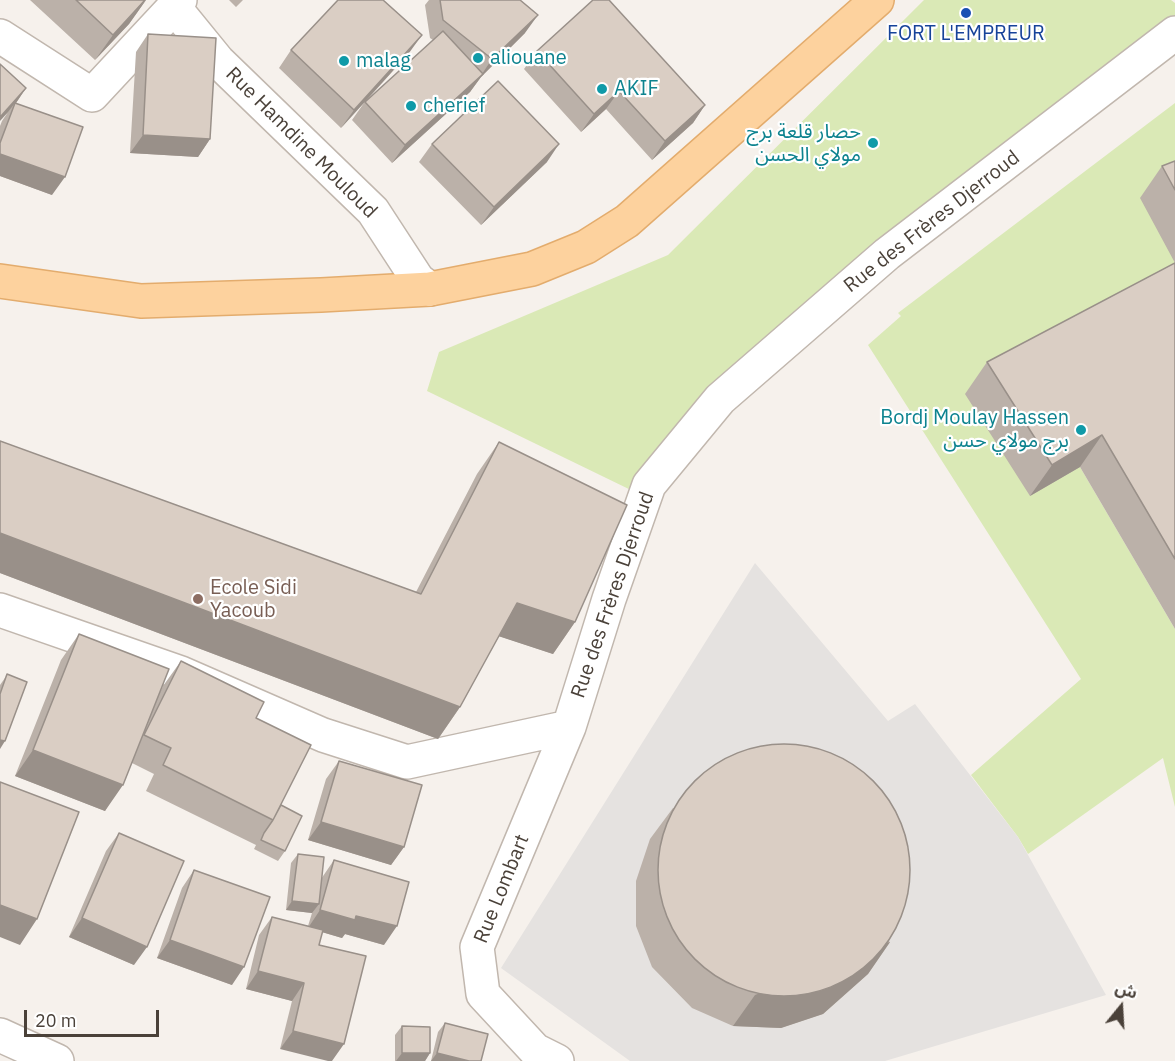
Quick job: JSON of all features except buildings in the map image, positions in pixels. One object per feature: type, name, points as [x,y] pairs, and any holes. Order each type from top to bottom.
[{"type":"main road","points":[[0,281],[141,301],[430,289],[532,269],[586,247],[619,226],[664,189],[877,0]]},
{"type":"street","name":"Rue Hamdine Mouloud","points":[[177,4],[218,61],[373,211],[418,280],[430,289]]},
{"type":"street","points":[[0,36],[92,95],[177,4]]},
{"type":"street","name":"Rue des Frères Djerroud","points":[[569,727],[609,598],[649,485],[720,399],[887,254],[1175,33]]},
{"type":"street","points":[[0,610],[181,673],[323,735],[406,762],[569,727]]},
{"type":"street","name":"Rue Lombart","points":[[557,1061],[535,1050],[483,994],[477,947],[569,727]]},
{"type":"street","points":[[0,1035],[57,1061]]},
{"type":"green space","points":[[924,0],[1171,0],[1175,3],[1175,25],[637,493],[427,391],[439,352],[668,255]]},
{"type":"green space","points":[[1175,103],[1175,283],[1080,467],[1175,629],[1175,807],[1163,758],[1028,854],[1018,837],[971,775],[1081,679],[868,345],[901,316],[898,313]]},
{"type":"shaded area","points":[[755,563],[888,721],[915,704],[1018,837],[1106,995],[885,1061],[630,1061],[501,968]],"holes":[[[886,933],[868,974],[823,1014],[781,1028]]]},
{"type":"place","name":"FORT L'EMPREUR","points":[[966,13]]},
{"type":"place","name":"aliouane","points":[[478,58]]},
{"type":"place","name":"malag","points":[[344,61]]},
{"type":"place","name":"AKIF","points":[[602,89]]},
{"type":"place","name":"cherief","points":[[411,106]]},
{"type":"place","name":"حصار قلعة برج مولاي الحسن","points":[[873,143]]},
{"type":"place","name":"Bordj Moulay Hassen برج مولاي حسن","points":[[1081,430]]},
{"type":"place","name":"Ecole Sidi Yacoub","points":[[198,599]]}]
